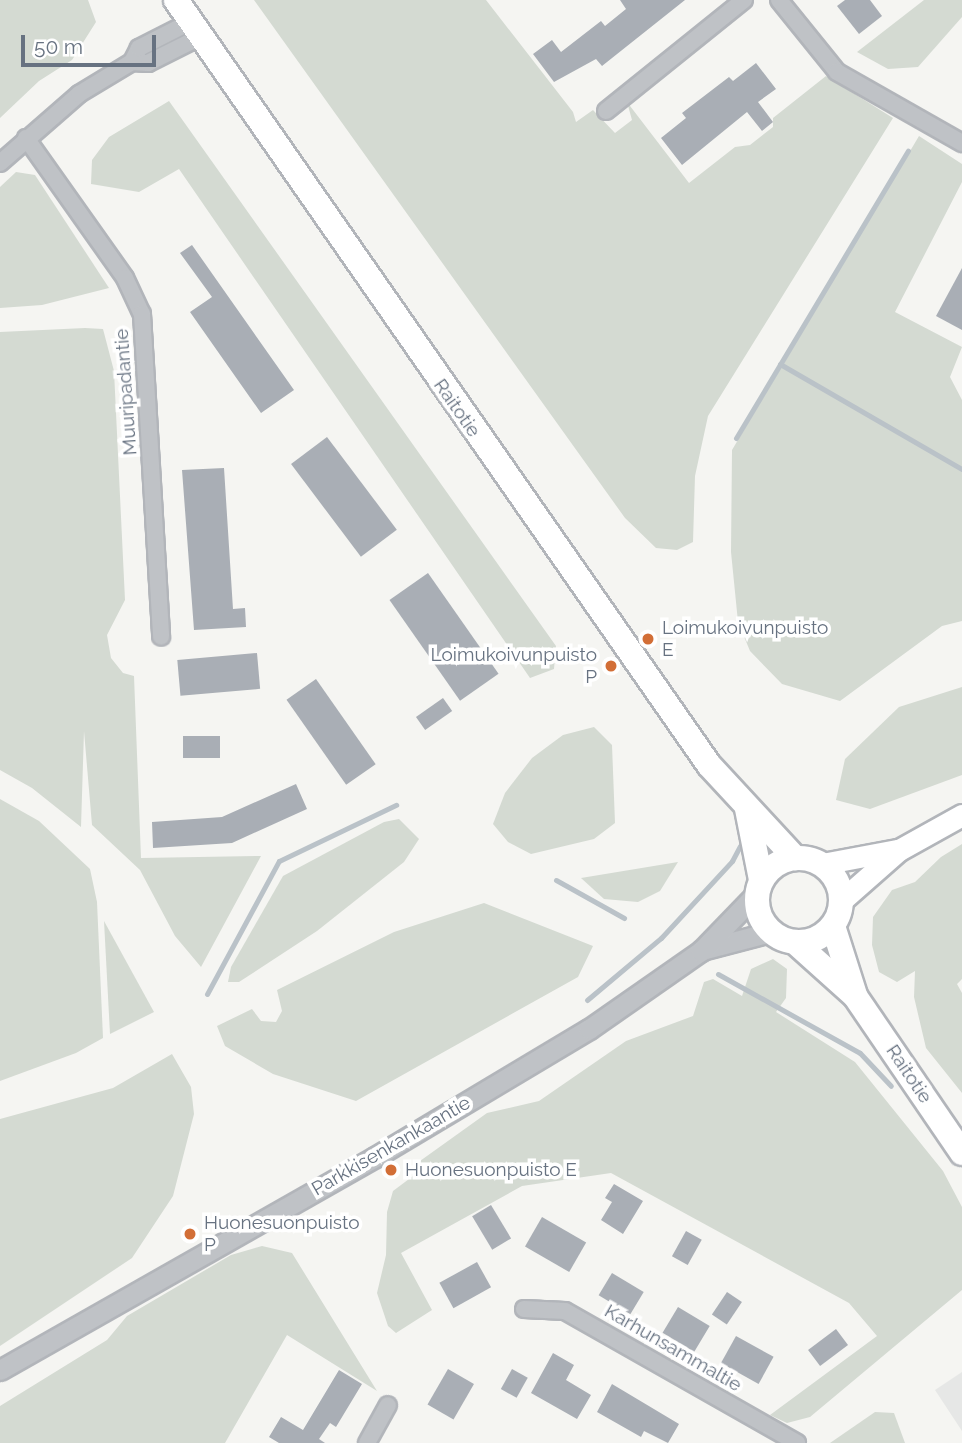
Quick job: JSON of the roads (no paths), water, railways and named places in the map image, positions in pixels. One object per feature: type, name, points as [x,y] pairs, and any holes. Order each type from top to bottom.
[{"type":"main road","name":"Raitotie","points":[[176,0],[709,765],[795,858]]},
{"type":"main road","name":"Raitotie","points":[[747,809],[759,887]]},
{"type":"main road","points":[[899,850],[822,864],[795,858],[782,861],[759,887],[759,915],[770,932],[796,943],[822,936],[833,926],[842,900],[899,850],[962,815]]},
{"type":"main road","points":[[822,864],[839,886],[842,900]]},
{"type":"main road","name":"Raitotie","points":[[833,926],[855,996]]},
{"type":"main road","name":"Raitotie","points":[[796,943],[855,996],[962,1153]]},
{"type":"street","points":[[606,111],[744,0]]},
{"type":"street","points":[[779,0],[837,72],[962,143]]},
{"type":"street","points":[[0,163],[79,94],[132,62],[148,63],[197,29]]},
{"type":"street","name":"Muuripadantie","points":[[26,138],[125,278],[142,314],[162,636]]},
{"type":"street","name":"Parkkisenkankaantie","points":[[0,1370],[423,1128],[589,1029],[701,951],[759,887]]},
{"type":"street","name":"Parkkisenkankaantie","points":[[701,951],[770,932]]},
{"type":"street","name":"Karhunsammaltie","points":[[524,1309],[565,1311],[796,1443]]},
{"type":"street","points":[[367,1443],[388,1405]]},
{"type":"waterway","points":[[736,438],[908,151]]},
{"type":"waterway","points":[[780,364],[962,469]]},
{"type":"waterway","points":[[207,994],[279,861],[396,805]]},
{"type":"waterway","points":[[587,1000],[661,938],[732,861],[740,846]]},
{"type":"waterway","points":[[556,880],[624,918]]},
{"type":"waterway","points":[[718,974],[860,1053],[891,1086]]},
{"type":"place","name":"Loimukoivunpuisto E","points":[[648,639]]},
{"type":"place","name":"Loimukoivunpuisto P","points":[[611,666]]},
{"type":"place","name":"Huonesuonpuisto E","points":[[391,1170]]},
{"type":"place","name":"Huonesuonpuisto P","points":[[190,1234]]}]
